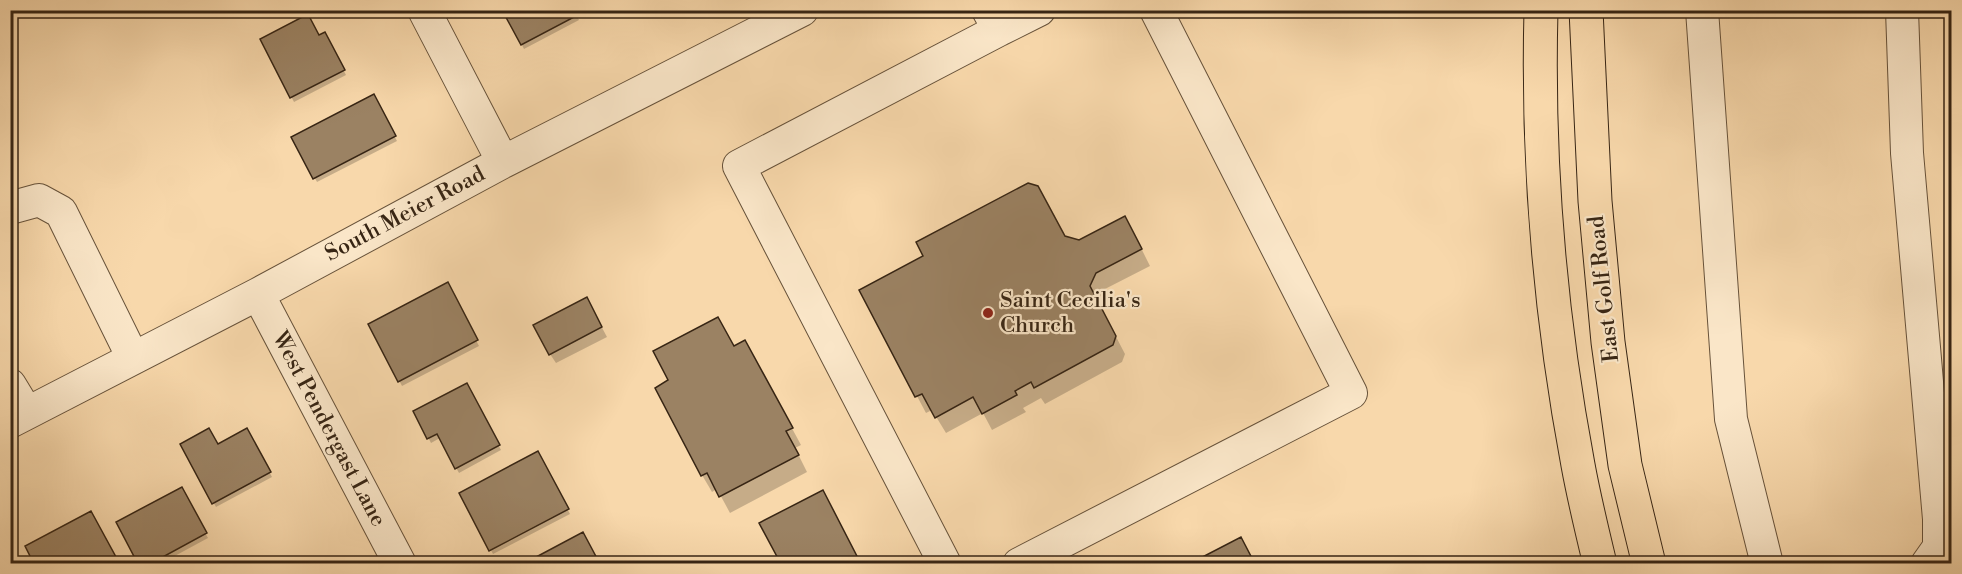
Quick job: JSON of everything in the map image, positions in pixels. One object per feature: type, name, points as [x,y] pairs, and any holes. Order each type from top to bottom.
[{"type":"main road","points":[[1540,10],[1544,186],[1555,315],[1578,466],[1600,564]]},
{"type":"main road","name":"East Golf Road","points":[[1586,10],[1595,201],[1608,342],[1625,465],[1649,564]]},
{"type":"street","points":[[424,10],[503,162]]},
{"type":"street","name":"South Meier Road","points":[[19,417],[258,294],[503,162],[801,10]]},
{"type":"street","points":[[945,564],[739,166],[994,20],[1039,10]]},
{"type":"street","points":[[1019,564],[1351,393],[1156,10]]},
{"type":"street","points":[[1702,10],[1731,419],[1767,564]]},
{"type":"street","points":[[1902,10],[1907,153],[1939,519],[1939,547],[1927,564]]},
{"type":"street","points":[[10,208],[39,200],[61,212],[133,358]]},
{"type":"street","name":"West Pendergast Lane","points":[[258,294],[400,564]]},
{"type":"street","points":[[10,385],[19,417]]},
{"type":"building","points":[[502,10],[575,10],[578,15],[521,45]]},
{"type":"building","points":[[308,14],[319,35],[325,32],[345,70],[290,98],[260,39]]},
{"type":"building","points":[[374,94],[396,136],[313,179],[291,137]]},
{"type":"building","name":"Saint Cecilia's Church","points":[[1028,183],[1038,186],[1065,236],[1079,240],[1125,216],[1142,249],[1096,273],[1090,286],[1116,336],[1113,345],[1034,388],[1031,382],[1015,391],[1017,395],[982,414],[973,397],[935,418],[922,394],[915,397],[859,290],[923,256],[916,242]]},
{"type":"building","points":[[448,282],[478,340],[398,382],[368,324]]},
{"type":"building","points":[[587,297],[602,327],[549,355],[533,325]]},
{"type":"building","points":[[718,317],[734,346],[745,340],[793,428],[786,431],[799,455],[719,497],[707,473],[701,476],[655,388],[668,380],[653,351]]},
{"type":"building","points":[[467,383],[500,445],[455,469],[437,434],[427,439],[413,411]]},
{"type":"building","points":[[209,428],[218,444],[247,428],[271,472],[212,504],[180,444]]},
{"type":"building","points":[[538,451],[569,509],[489,551],[459,493]]},
{"type":"building","points":[[182,487],[207,533],[150,564],[138,564],[116,522]]},
{"type":"building","points":[[823,490],[861,564],[781,564],[759,523]]},
{"type":"building","points":[[91,511],[116,557],[104,564],[34,564],[25,546]]},
{"type":"building","points":[[583,532],[600,564],[523,564]]},
{"type":"building","points":[[1241,537],[1255,564],[1189,564]]},
{"type":"place","name":"Saint Cecilia's Church","points":[[988,313]]}]
